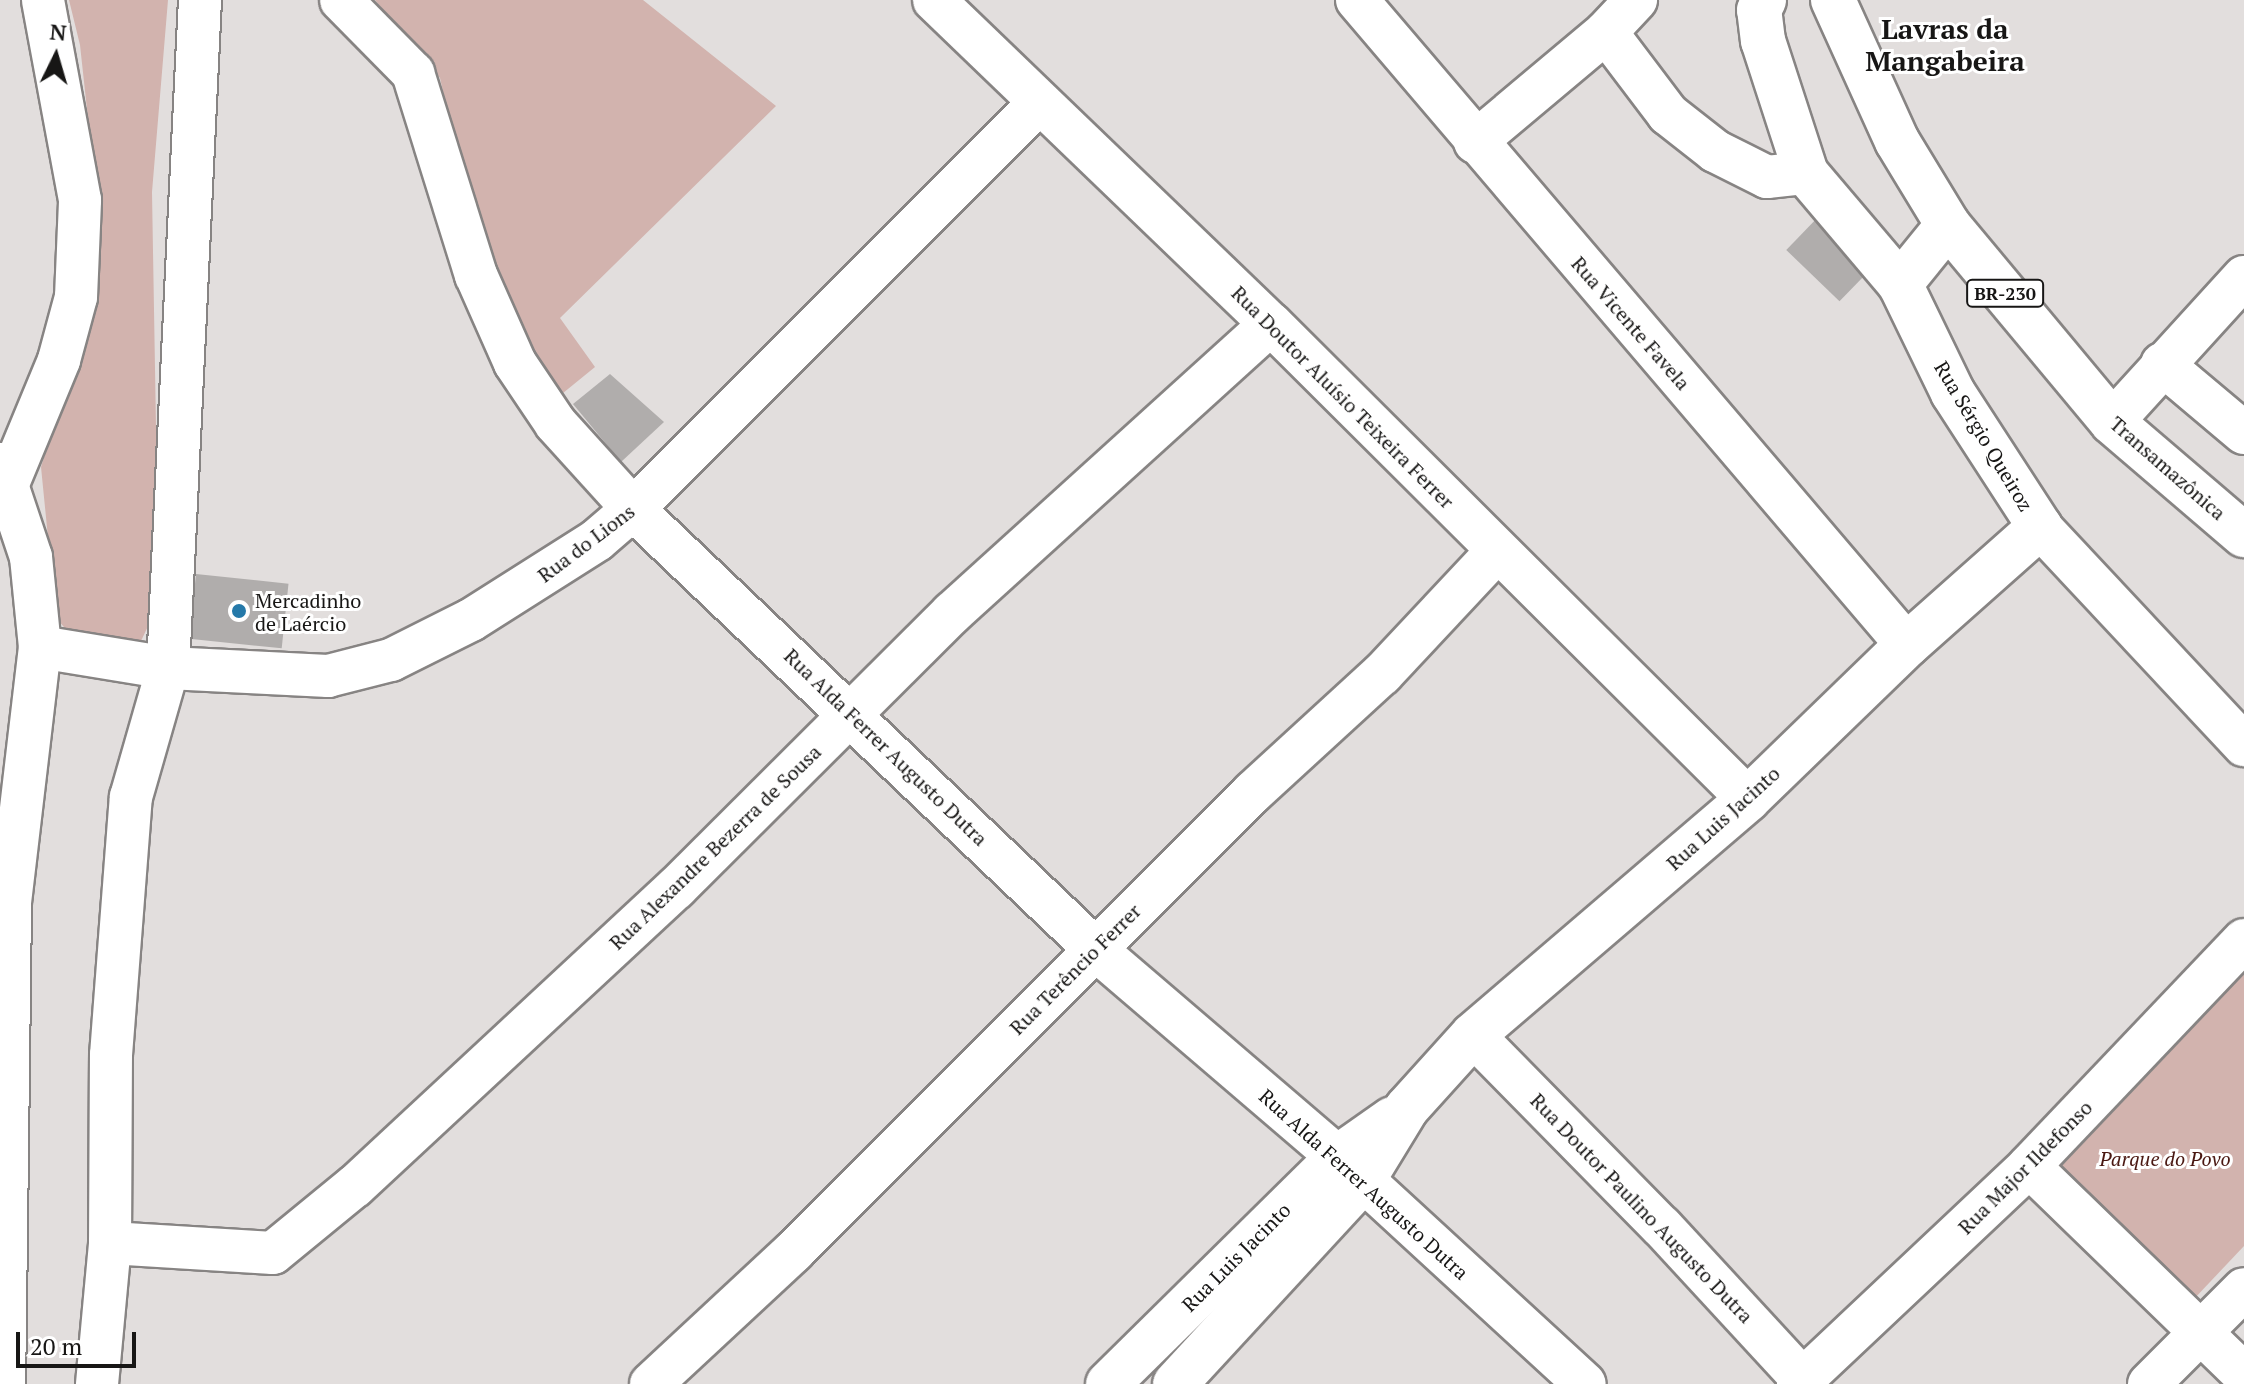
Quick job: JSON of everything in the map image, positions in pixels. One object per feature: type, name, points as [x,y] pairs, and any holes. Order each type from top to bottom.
[{"type":"main road","name":"Rua Sérgio Queiroz","points":[[1764,0],[1759,10],[1763,41],[1806,173],[1900,284],[1953,393],[2040,527]]},
{"type":"main road","name":"Transamazônica","points":[[1833,0],[1897,141],[1948,225],[2112,422],[2244,535]]},
{"type":"main road","points":[[1900,284],[1948,225]]},
{"type":"main road","name":"Rua Luis Jacinto","points":[[1175,1384],[1350,1168],[1473,1035],[1748,799],[1907,645],[2040,527]]},
{"type":"main road","name":"Rua Luis Jacinto","points":[[1108,1384],[1350,1168]]},
{"type":"street","points":[[4,1384],[10,903],[40,647],[31,557],[4,473],[59,360],[76,297],[80,200],[43,0]]},
{"type":"street","points":[[97,1384],[110,1243],[111,1055],[131,797],[168,668],[200,0]]},
{"type":"street","name":"Rua Alda Ferrer Augusto Dutra","points":[[341,0],[413,73],[476,275],[515,363],[556,424],[633,509],[853,714],[1095,949],[1350,1168],[1585,1384]]},
{"type":"street","name":"Rua Doutor Aluísio Teixeira Ferrer","points":[[934,0],[1271,324],[1748,799]]},
{"type":"street","name":"Rua Vicente Favela","points":[[1357,0],[1907,645]]},
{"type":"street","points":[[1475,142],[1606,32],[1636,0]]},
{"type":"street","points":[[1606,32],[1668,114],[1715,151],[1767,177],[1806,173]]},
{"type":"street","name":"Rua do Lions","points":[[40,647],[168,668],[328,676],[391,660],[534,582],[633,509],[1039,103]]},
{"type":"street","points":[[2112,422],[2244,277]]},
{"type":"street","name":"Rua Alexandre Bezerra de Sousa","points":[[110,1243],[273,1253],[355,1186],[676,888],[952,613],[1271,324]]},
{"type":"street","points":[[2162,364],[2244,433]]},
{"type":"street","name":"Rua Sérgio Queiroz","points":[[2040,527],[2244,745]]},
{"type":"street","name":"Rua Terêncio Ferrer","points":[[651,1384],[793,1252],[1095,949],[1382,674],[1497,551]]},
{"type":"street","name":"Rua Major Ildefonso","points":[[1803,1382],[2029,1166],[2244,940]]},
{"type":"street","name":"Rua Doutor Paulino Augusto Dutra","points":[[1473,1035],[1803,1382]]},
{"type":"street","points":[[2029,1166],[2205,1331],[2244,1374]]},
{"type":"street","points":[[2149,1384],[2244,1289]]},
{"type":"green space","points":[[69,0],[168,0],[152,192],[159,603],[141,641],[109,648],[79,644],[56,618],[41,467],[91,308],[96,192],[80,45]]},
{"type":"green space","points":[[375,0],[643,0],[776,106],[560,318],[595,367],[552,402],[496,283],[462,177],[440,78]]},
{"type":"green space","name":"Parque do Povo","points":[[2244,964],[2244,1246],[2193,1300],[2054,1161]]},
{"type":"building","points":[[1821,214],[1874,265],[1839,301],[1786,250]]},
{"type":"building","points":[[610,374],[664,422],[621,462],[573,404]]},
{"type":"building","name":"Mercadinho de Laércio","points":[[196,574],[288,584],[282,648],[189,639]]},
{"type":"place","name":"Mercadinho de Laércio","points":[[239,611]]},
{"type":"district","name":"Lavras da Mangabeira","points":[[1945,45]]}]
